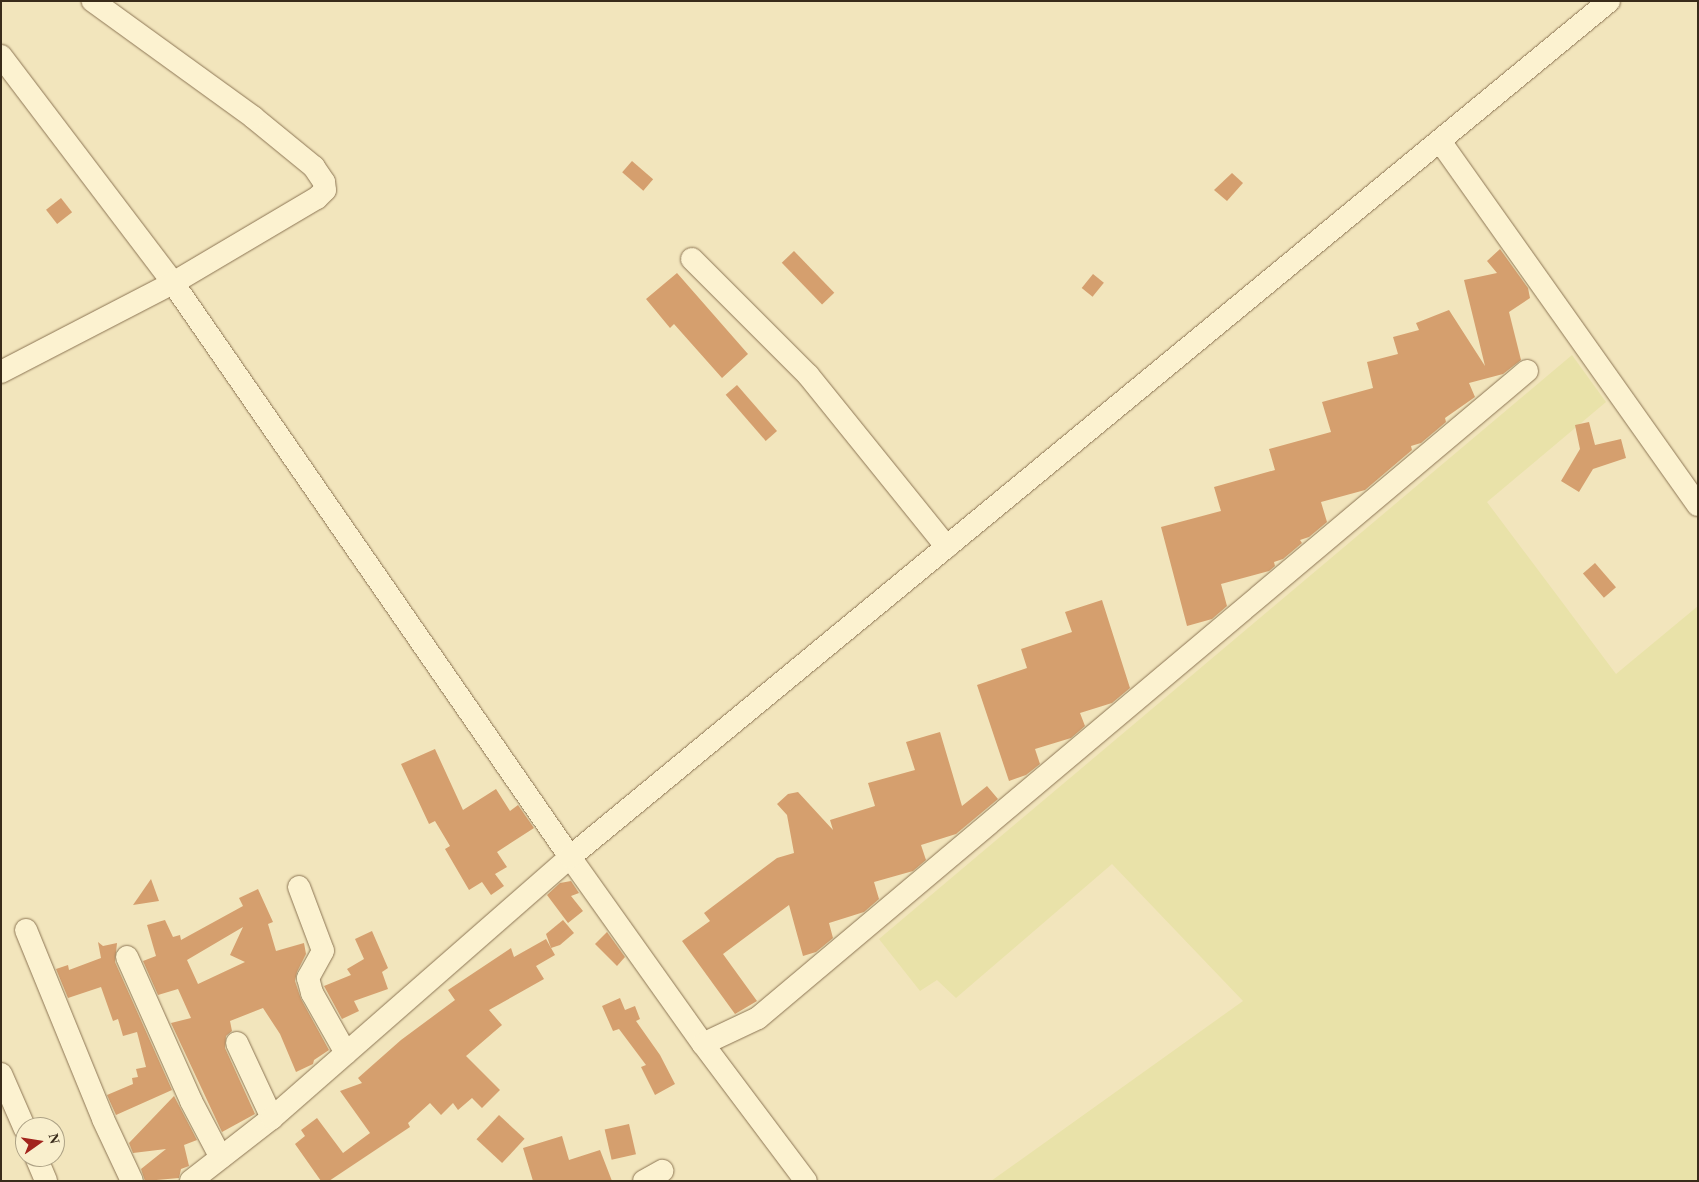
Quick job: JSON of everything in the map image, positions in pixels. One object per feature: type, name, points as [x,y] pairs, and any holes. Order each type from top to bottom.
[{"type":"street","points":[[1,372],[173,284],[317,198],[325,190],[324,182],[314,167],[253,117],[93,1]]},
{"type":"street","points":[[127,957],[191,1100],[207,1172],[272,1118],[570,857],[1609,1]]},
{"type":"street","points":[[1,56],[173,284],[570,857],[703,1044],[806,1181]]},
{"type":"street","points":[[1440,141],[1698,505]]},
{"type":"street","points":[[692,259],[808,375],[947,547]]},
{"type":"street","points":[[703,1044],[758,1018],[1527,371]]},
{"type":"street","points":[[299,887],[323,951],[308,978],[312,993],[346,1053]]},
{"type":"street","points":[[26,930],[99,1110],[132,1181]]},
{"type":"street","points":[[237,1043],[272,1118]]},
{"type":"street","points":[[1,1074],[20,1117]]},
{"type":"street","points":[[40,1167],[46,1181]]},
{"type":"shaded area","points":[[1572,355],[1606,402],[1487,502],[1616,674],[1698,606],[1698,1181],[991,1181],[1243,1001],[1112,864],[956,998],[937,980],[920,991],[879,939]]},
{"type":"building","points":[[632,161],[653,179],[643,191],[622,172]]},
{"type":"building","points":[[1232,173],[1243,183],[1227,201],[1214,190]]},
{"type":"building","points":[[61,198],[72,212],[57,224],[46,210]]},
{"type":"building","points":[[1500,249],[1528,288],[1530,298],[1509,312],[1521,360],[1503,374],[1469,383],[1475,397],[1445,418],[1446,422],[1421,443],[1411,446],[1412,450],[1365,490],[1321,502],[1327,522],[1309,537],[1300,540],[1302,543],[1283,559],[1274,562],[1275,566],[1269,571],[1221,584],[1227,606],[1212,619],[1187,626],[1161,527],[1221,511],[1214,487],[1275,470],[1269,449],[1331,432],[1322,402],[1373,388],[1367,362],[1398,354],[1393,337],[1419,330],[1416,323],[1449,310],[1485,366],[1464,280],[1497,273],[1487,261]]},
{"type":"building","points":[[794,251],[834,293],[822,305],[782,263]]},
{"type":"building","points":[[677,273],[748,354],[722,378],[674,324],[670,328],[646,299]]},
{"type":"building","points":[[1093,274],[1104,283],[1093,297],[1082,288]]},
{"type":"building","points":[[737,385],[777,431],[766,441],[726,395]]},
{"type":"building","points":[[1589,422],[1595,445],[1621,439],[1626,458],[1593,469],[1579,492],[1561,481],[1580,449],[1575,425]]},
{"type":"building","points":[[1595,563],[1616,587],[1604,598],[1583,573]]},
{"type":"building","points":[[1102,600],[1130,688],[1112,703],[1080,713],[1085,726],[1071,738],[1035,749],[1040,764],[1026,775],[1009,781],[977,685],[1027,668],[1021,649],[1072,632],[1065,612]]},
{"type":"building","points":[[940,732],[962,806],[987,786],[998,799],[956,834],[921,845],[926,860],[913,871],[874,882],[879,899],[864,912],[829,923],[833,938],[816,952],[803,956],[789,905],[723,954],[757,1001],[735,1014],[682,941],[710,921],[704,913],[777,858],[794,853],[787,815],[777,804],[788,794],[798,792],[833,830],[830,820],[875,806],[868,783],[915,770],[906,742]]},
{"type":"building","points":[[435,749],[463,810],[496,789],[510,811],[518,805],[534,828],[497,852],[507,867],[495,874],[504,886],[491,895],[482,882],[469,890],[445,849],[450,846],[435,821],[429,824],[401,764]]},
{"type":"building","points":[[151,879],[159,901],[133,905]]},
{"type":"building","points":[[571,881],[579,893],[571,896],[583,911],[568,923],[547,895],[560,883]]},
{"type":"building","points":[[258,889],[273,922],[268,924],[276,951],[304,943],[306,954],[297,972],[295,981],[301,999],[329,1050],[314,1060],[313,1064],[296,1072],[280,1034],[263,1008],[230,1021],[232,1031],[226,1036],[225,1048],[255,1114],[222,1132],[171,1023],[191,1018],[178,989],[158,995],[143,961],[156,956],[147,925],[165,920],[173,937],[180,935],[181,940],[243,906],[239,898]],"holes":[[[243,927],[230,955],[245,962],[198,984],[187,960]]]},
{"type":"building","points":[[563,920],[574,933],[560,945],[551,948],[546,934]]},
{"type":"building","points":[[372,931],[388,968],[382,972],[388,989],[354,1001],[359,1011],[342,1019],[324,986],[351,975],[347,969],[364,959],[355,939]]},
{"type":"building","points":[[607,932],[625,957],[617,966],[595,944]]},
{"type":"building","points":[[546,939],[555,955],[536,966],[544,979],[489,1010],[502,1025],[466,1056],[500,1090],[482,1108],[472,1098],[458,1110],[453,1103],[441,1115],[430,1103],[408,1123],[410,1127],[329,1181],[321,1181],[295,1144],[305,1136],[301,1130],[317,1118],[343,1153],[370,1133],[340,1091],[362,1083],[358,1078],[401,1040],[455,1000],[448,990],[511,948],[514,957]]},
{"type":"building","points":[[98,942],[103,946],[117,943],[115,962],[172,1090],[116,1115],[107,1095],[133,1084],[132,1078],[138,1077],[136,1069],[146,1067],[137,1032],[123,1036],[118,1019],[113,1021],[101,987],[68,998],[56,969],[68,965],[69,970],[101,958]]},
{"type":"building","points":[[620,998],[625,1010],[635,1006],[640,1019],[636,1021],[660,1055],[675,1084],[655,1095],[641,1067],[646,1065],[619,1029],[613,1031],[602,1006]]},
{"type":"building","points":[[174,1096],[197,1140],[184,1145],[189,1166],[181,1169],[179,1178],[145,1181],[141,1169],[166,1149],[133,1153],[129,1143]]},
{"type":"building","points":[[499,1115],[525,1139],[502,1163],[476,1139]]},
{"type":"building","points":[[629,1124],[636,1154],[612,1160],[605,1130]]},
{"type":"building","points":[[562,1136],[569,1160],[600,1150],[612,1181],[533,1181],[523,1148]]}]
